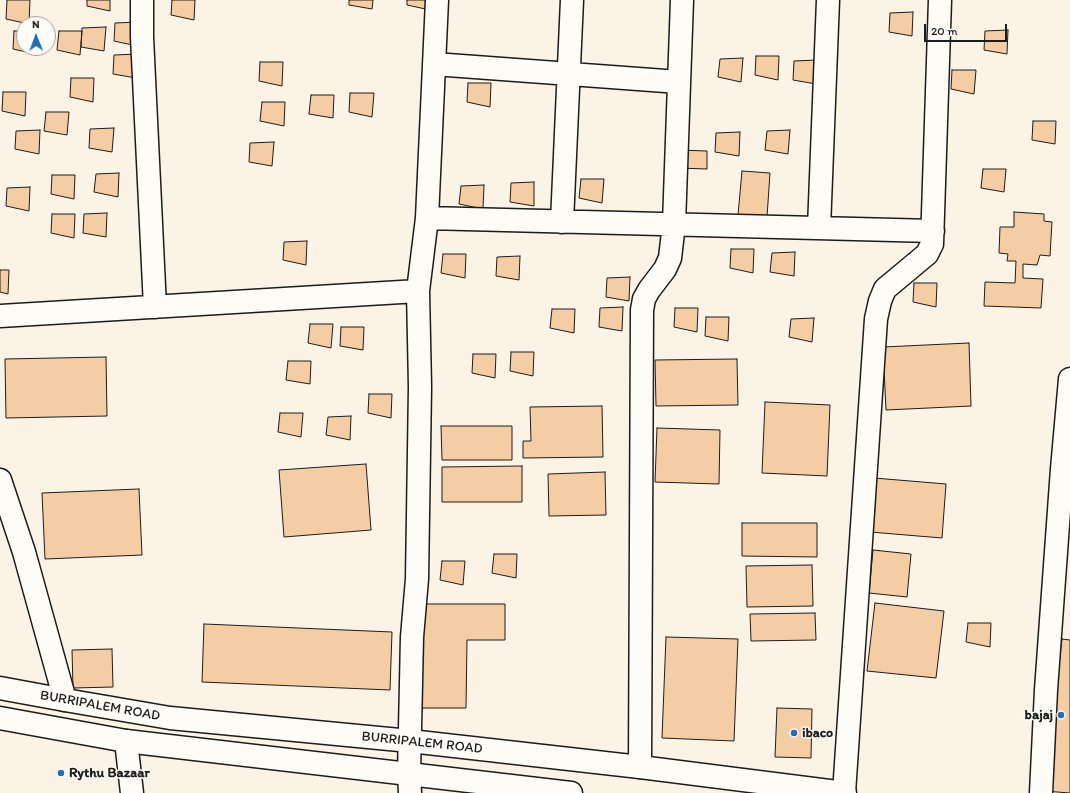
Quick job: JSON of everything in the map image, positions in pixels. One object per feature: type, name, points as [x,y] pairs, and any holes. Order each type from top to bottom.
[{"type":"street","points":[[142,0],[142,37],[155,307]]},
{"type":"street","points":[[410,784],[412,637],[417,579],[420,387],[418,291],[427,218],[437,0]]},
{"type":"street","points":[[562,222],[572,0]]},
{"type":"street","points":[[640,768],[642,310],[644,299],[665,269],[670,258],[674,224],[682,0]]},
{"type":"street","points":[[819,228],[828,0]]},
{"type":"street","points":[[844,793],[876,319],[880,300],[885,289],[927,254],[932,244],[940,0]]},
{"type":"street","points":[[434,64],[679,82]]},
{"type":"street","points":[[427,218],[933,231]]},
{"type":"street","points":[[0,316],[418,291]]},
{"type":"street","points":[[1040,793],[1047,674],[1070,379]]},
{"type":"street","points":[[0,480],[24,552],[65,700]]},
{"type":"street","name":"BURRIPALEM ROAD","points":[[0,688],[176,719],[410,741],[844,793]]},
{"type":"street","name":"BURRIPALEM ROAD","points":[[0,718],[126,741],[410,784],[571,793]]},
{"type":"street","points":[[126,741],[132,793]]},
{"type":"building","points":[[7,0],[30,0],[29,16],[16,16],[16,21],[6,19]]},
{"type":"building","points":[[87,0],[110,0],[110,11],[87,6]]},
{"type":"building","points":[[172,0],[195,0],[194,20],[171,15]]},
{"type":"building","points":[[349,0],[373,0],[372,9],[349,5]]},
{"type":"building","points":[[407,0],[431,0],[430,10],[407,5]]},
{"type":"building","points":[[913,12],[912,36],[889,32],[890,13]]},
{"type":"building","points":[[139,22],[137,46],[114,41],[115,23]]},
{"type":"building","points":[[106,27],[104,51],[81,47],[82,28]]},
{"type":"building","points":[[1008,30],[1007,54],[984,50],[985,31]]},
{"type":"building","points":[[14,31],[16,31],[16,50],[13,49]]},
{"type":"building","points":[[59,31],[82,31],[80,55],[57,50]]},
{"type":"building","points":[[138,54],[136,78],[113,74],[114,55]]},
{"type":"building","points":[[756,56],[779,56],[778,80],[755,75]]},
{"type":"building","points":[[743,58],[741,82],[718,77],[720,59]]},
{"type":"building","points":[[817,60],[816,84],[793,80],[794,61]]},
{"type":"building","points":[[260,62],[283,62],[282,86],[259,81]]},
{"type":"building","points":[[952,70],[976,70],[974,94],[951,89]]},
{"type":"building","points":[[71,78],[94,78],[93,102],[70,97]]},
{"type":"building","points":[[468,83],[491,83],[490,107],[467,102]]},
{"type":"building","points":[[3,92],[26,92],[25,116],[2,111]]},
{"type":"building","points":[[350,93],[374,93],[372,117],[349,112]]},
{"type":"building","points":[[311,95],[334,95],[333,118],[309,114]]},
{"type":"building","points":[[262,102],[285,102],[284,126],[260,121]]},
{"type":"building","points":[[46,112],[69,112],[67,135],[44,131]]},
{"type":"building","points":[[1033,121],[1056,121],[1055,144],[1032,140]]},
{"type":"building","points":[[114,128],[112,152],[89,148],[90,129]]},
{"type":"building","points":[[40,130],[39,154],[15,149],[16,131]]},
{"type":"building","points":[[790,130],[788,154],[765,150],[767,131]]},
{"type":"building","points":[[740,132],[739,156],[715,152],[716,133]]},
{"type":"building","points":[[274,142],[272,166],[249,162],[250,143]]},
{"type":"building","points":[[679,150],[707,151],[707,169],[678,168]]},
{"type":"building","points":[[983,169],[1006,169],[1004,192],[981,188]]},
{"type":"building","points":[[742,171],[770,173],[767,217],[738,215]]},
{"type":"building","points":[[119,173],[118,197],[94,192],[96,174]]},
{"type":"building","points":[[52,175],[75,175],[74,199],[51,194]]},
{"type":"building","points":[[581,179],[604,179],[602,203],[579,198]]},
{"type":"building","points":[[534,182],[534,206],[510,202],[511,183]]},
{"type":"building","points":[[484,185],[483,209],[459,204],[461,186]]},
{"type":"building","points":[[30,187],[29,211],[6,206],[7,188]]},
{"type":"building","points":[[1014,212],[1044,214],[1044,221],[1052,222],[1050,256],[1040,255],[1037,265],[1023,264],[1023,278],[1043,279],[1041,308],[984,306],[985,282],[1015,283],[1016,261],[1007,261],[1008,254],[999,253],[1000,227],[1014,227]]},
{"type":"building","points":[[107,213],[106,237],[83,233],[84,214]]},
{"type":"building","points":[[52,214],[75,214],[74,238],[51,233]]},
{"type":"building","points":[[307,241],[306,265],[283,260],[284,242]]},
{"type":"building","points":[[731,249],[754,249],[753,273],[730,268]]},
{"type":"building","points":[[795,252],[794,276],[770,272],[772,253]]},
{"type":"building","points":[[443,254],[466,254],[465,278],[441,273]]},
{"type":"building","points":[[520,256],[519,280],[496,276],[497,257]]},
{"type":"building","points":[[0,270],[9,270],[8,294],[0,292]]},
{"type":"building","points":[[630,277],[629,301],[606,297],[607,278]]},
{"type":"building","points":[[914,283],[937,283],[936,307],[913,302]]},
{"type":"building","points":[[623,307],[622,331],[599,327],[600,308]]},
{"type":"building","points":[[675,308],[698,308],[697,332],[674,327]]},
{"type":"building","points":[[552,309],[575,309],[574,333],[550,328]]},
{"type":"building","points":[[706,317],[729,317],[728,341],[705,336]]},
{"type":"building","points":[[814,318],[812,342],[789,337],[791,319]]},
{"type":"building","points":[[310,324],[333,324],[331,348],[308,343]]},
{"type":"building","points":[[341,327],[364,327],[363,350],[340,346]]},
{"type":"building","points":[[969,343],[971,406],[886,410],[883,347]]},
{"type":"building","points":[[511,352],[534,352],[533,376],[510,371]]},
{"type":"building","points":[[473,354],[496,354],[495,378],[472,373]]},
{"type":"building","points":[[106,357],[107,416],[6,418],[5,359]]},
{"type":"building","points":[[737,359],[738,405],[656,406],[655,360]]},
{"type":"building","points":[[288,361],[311,361],[310,384],[286,380]]},
{"type":"building","points":[[369,394],[392,394],[391,418],[368,413]]},
{"type":"building","points":[[765,402],[830,405],[827,476],[762,473]]},
{"type":"building","points":[[602,406],[603,457],[523,458],[523,441],[531,441],[530,407]]},
{"type":"building","points":[[280,413],[303,413],[301,437],[278,432]]},
{"type":"building","points":[[351,416],[350,440],[326,435],[328,417]]},
{"type":"building","points":[[441,426],[512,426],[512,460],[442,460]]},
{"type":"building","points":[[657,428],[720,430],[719,484],[655,482]]},
{"type":"building","points":[[366,464],[371,530],[284,537],[279,470]]},
{"type":"building","points":[[522,466],[522,502],[442,502],[442,467]]},
{"type":"building","points":[[605,472],[606,515],[549,516],[548,474]]},
{"type":"building","points":[[874,478],[946,484],[942,538],[870,532]]},
{"type":"building","points":[[139,489],[142,555],[45,559],[42,493]]},
{"type":"building","points":[[742,523],[817,523],[817,557],[742,556]]},
{"type":"building","points":[[873,550],[911,554],[907,597],[869,593]]},
{"type":"building","points":[[494,554],[517,554],[516,578],[492,573]]},
{"type":"building","points":[[442,561],[465,561],[463,585],[440,580]]},
{"type":"building","points":[[812,565],[813,606],[747,607],[746,566]]},
{"type":"building","points":[[875,603],[944,611],[936,678],[867,671]]},
{"type":"building","points":[[420,604],[505,604],[505,640],[467,640],[466,708],[420,708]]},
{"type":"building","points":[[815,613],[816,640],[751,641],[750,614]]},
{"type":"building","points":[[968,623],[991,623],[990,647],[966,642]]},
{"type":"building","points":[[204,624],[392,632],[390,690],[202,682]]},
{"type":"building","points":[[666,637],[738,639],[734,741],[662,738]]},
{"type":"building","name":"bajaj","points":[[1062,639],[1070,640],[1070,793],[1044,791]]},
{"type":"building","points":[[112,649],[113,687],[73,688],[72,650]]},
{"type":"building","name":"ibaco","points":[[777,708],[812,709],[811,758],[775,757]]},
{"type":"place","name":"bajaj","points":[[1061,715]]},
{"type":"place","name":"ibaco","points":[[794,733]]},
{"type":"place","name":"Rythu Bazaar","points":[[61,773]]}]
